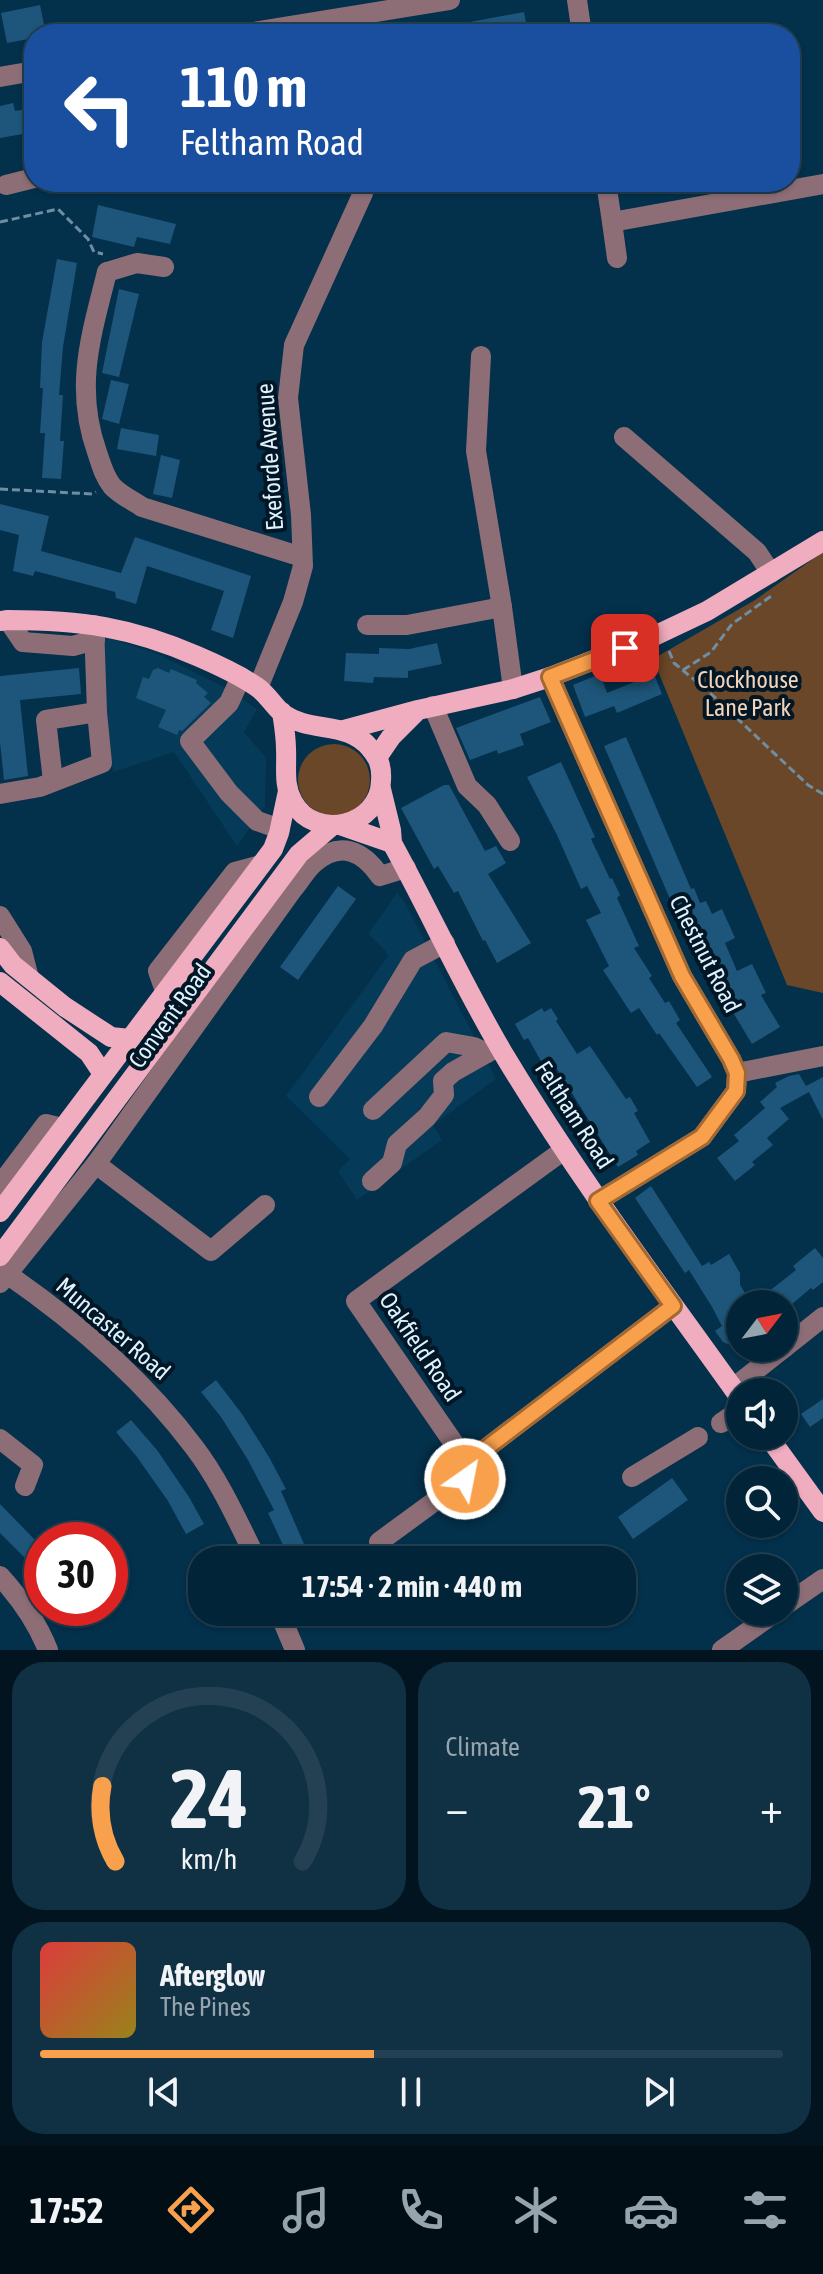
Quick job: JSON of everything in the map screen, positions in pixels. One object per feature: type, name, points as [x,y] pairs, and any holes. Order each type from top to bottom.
[{"type":"main road","points":[[287,766],[294,750],[305,738],[320,731],[513,689],[662,632],[774,582],[823,541]]},
{"type":"main road","points":[[3,619],[61,620],[94,632],[128,631],[166,643],[241,677],[258,688],[282,712],[303,722],[362,738],[378,756],[382,771],[376,803],[364,815],[351,823],[322,824],[311,820],[295,806],[286,781],[282,712]]},
{"type":"main road","points":[[378,756],[391,737],[426,708]]},
{"type":"main road","name":"Feltham Road","points":[[381,789],[392,843],[445,943],[493,1050],[726,1379]]},
{"type":"main road","name":"Convent Road","points":[[0,1212],[273,849],[288,791]]},
{"type":"main road","points":[[336,825],[392,843]]},
{"type":"main road","name":"Convent Road","points":[[2,1270],[133,1078],[286,885],[299,854],[336,825]]},
{"type":"main road","points":[[0,948],[13,965],[65,1007],[111,1037],[129,1039]]},
{"type":"main road","points":[[3,988],[89,1053],[103,1074]]},
{"type":"main road","points":[[778,1450],[823,1512]]},
{"type":"street","points":[[349,24],[450,0]]},
{"type":"street","points":[[577,0],[581,24]]},
{"type":"street","points":[[0,77],[24,73]]},
{"type":"street","points":[[6,185],[24,180]]},
{"type":"street","points":[[800,188],[823,184]]},
{"type":"street","name":"Exeforde Avenue","points":[[258,688],[293,602],[303,566],[301,515],[288,398],[294,345],[363,192]]},
{"type":"street","points":[[608,192],[617,258]]},
{"type":"street","points":[[612,222],[779,192]]},
{"type":"street","points":[[164,267],[103,263],[84,383],[91,436],[105,474],[110,484],[142,507],[302,557]]},
{"type":"street","points":[[481,356],[476,451],[513,689]]},
{"type":"street","points":[[624,437],[757,552],[774,582]]},
{"type":"street","points":[[367,625],[407,625],[502,607]]},
{"type":"street","points":[[0,794],[40,787],[102,763],[94,632]]},
{"type":"street","points":[[241,677],[229,703],[190,741],[229,793],[257,821],[280,829]]},
{"type":"street","name":"Chestnut Road","points":[[550,677],[682,976],[737,1073]]},
{"type":"street","points":[[426,708],[467,786],[487,805],[510,841]]},
{"type":"street","points":[[53,781],[46,720],[97,712]]},
{"type":"street","name":"Convent Road","points":[[2,1270],[96,1164],[286,885],[315,862],[336,851],[354,851],[370,861],[380,876],[406,868]]},
{"type":"street","points":[[0,916],[22,951],[29,978]]},
{"type":"street","points":[[319,1097],[373,1026],[413,960],[445,943]]},
{"type":"street","points":[[373,1110],[446,1042],[493,1050]]},
{"type":"street","points":[[372,1181],[392,1163],[397,1144],[427,1117],[444,1095],[443,1081],[493,1050]]},
{"type":"street","points":[[598,1201],[702,1137],[736,1091],[737,1073],[823,1056]]},
{"type":"street","name":"Convent Road","points":[[0,1185],[46,1124],[62,1128]]},
{"type":"street","name":"Oakfield Road","points":[[466,1461],[356,1301],[564,1150]]},
{"type":"street","points":[[96,1164],[211,1251],[265,1205]]},
{"type":"street","name":"Muncaster Road","points":[[2,1270],[108,1352],[151,1394],[196,1449],[229,1503],[250,1546]]},
{"type":"street","points":[[379,1542],[465,1479],[466,1461],[673,1306]]},
{"type":"street","points":[[798,1337],[823,1317]]},
{"type":"street","points":[[752,1378],[769,1362]]},
{"type":"street","points":[[721,1423],[726,1420]]},
{"type":"street","points":[[632,1477],[698,1437]]},
{"type":"street","points":[[0,1439],[33,1465],[25,1486]]},
{"type":"street","points":[[0,1576],[34,1620],[48,1650]]},
{"type":"street","points":[[798,1596],[823,1579]]},
{"type":"street","points":[[285,1626],[295,1650]]},
{"type":"street","points":[[722,1650],[756,1626]]},
{"type":"path","points":[[0,222],[58,209],[88,239],[103,263]]},
{"type":"path","points":[[0,489],[92,494],[110,484]]},
{"type":"path","points":[[683,670],[711,652],[732,624],[774,582]]},
{"type":"path","points":[[662,632],[674,663],[808,785],[823,794]]},
{"type":"shaded area","points":[[100,636],[153,652],[220,685],[257,709],[244,732],[266,758],[265,806],[237,846],[174,752],[113,772]]},
{"type":"shaded area","points":[[397,893],[496,1079],[433,1125],[442,1140],[357,1200],[338,1171],[350,1159],[286,1096],[388,956],[368,934]]},
{"type":"green space","name":"Clockhouse Lane Park","points":[[823,552],[823,993],[787,985],[653,659],[755,600]]},
{"type":"green space","points":[[334,744],[354,750],[364,760],[370,780],[364,800],[354,810],[334,816],[314,810],[304,800],[298,780],[304,760],[314,750]]},
{"type":"building","points":[[40,5],[44,24],[24,24],[24,40],[7,43],[1,13]]},
{"type":"building","points":[[524,12],[526,24],[459,24]]},
{"type":"building","points":[[13,103],[15,111],[24,110],[24,134],[0,138],[0,106]]},
{"type":"building","points":[[98,205],[176,224],[170,244],[137,237],[134,247],[92,237]]},
{"type":"building","points":[[57,259],[77,263],[63,347],[59,395],[63,395],[61,479],[42,478],[45,433],[40,433],[42,342]]},
{"type":"building","points":[[119,289],[139,294],[119,377],[102,373]]},
{"type":"building","points":[[111,380],[129,384],[119,424],[102,419]]},
{"type":"building","points":[[121,428],[159,435],[156,456],[117,449]]},
{"type":"building","points":[[161,455],[180,460],[172,498],[153,494]]},
{"type":"building","points":[[0,504],[49,516],[41,551],[121,573],[135,537],[251,576],[233,638],[211,630],[224,591],[147,566],[136,604],[116,598],[115,592],[35,571],[33,576],[13,571],[19,535],[0,530]]},
{"type":"building","points":[[437,643],[442,664],[408,671],[408,678],[374,677],[373,683],[344,681],[346,653],[379,654],[379,648],[409,649]]},
{"type":"building","points":[[648,659],[662,694],[617,713],[614,706],[585,717],[573,685],[600,674],[607,693],[639,680],[632,665]]},
{"type":"building","points":[[79,668],[81,694],[20,700],[28,776],[4,780],[0,742],[0,676]]},
{"type":"building","points":[[158,668],[169,673],[171,669],[197,680],[196,683],[208,693],[204,697],[211,703],[177,735],[158,727],[166,710],[136,698],[143,677],[149,679],[153,670]]},
{"type":"building","points":[[540,697],[551,722],[520,734],[524,745],[498,754],[497,750],[470,760],[456,728]]},
{"type":"building","points":[[626,737],[691,889],[694,888],[700,903],[706,901],[712,914],[722,909],[735,938],[725,943],[737,971],[752,964],[766,993],[761,995],[780,1027],[752,1044],[722,994],[728,991],[714,959],[702,965],[677,911],[673,912],[667,900],[670,899],[604,746]]},
{"type":"building","points":[[561,762],[595,837],[591,839],[620,895],[617,898],[639,946],[634,948],[652,976],[649,978],[665,1003],[669,1001],[680,1020],[676,1023],[712,1077],[697,1087],[639,1008],[631,1013],[603,970],[609,966],[586,920],[601,913],[587,886],[581,889],[527,777]]},
{"type":"building","points":[[449,785],[485,851],[496,846],[506,863],[488,874],[531,943],[497,963],[458,891],[454,893],[438,866],[434,869],[401,808]]},
{"type":"building","points":[[338,886],[356,899],[298,980],[280,967]]},
{"type":"building","points":[[542,1008],[544,1012],[551,1008],[577,1054],[590,1046],[626,1099],[630,1097],[638,1111],[634,1113],[650,1142],[636,1151],[638,1155],[618,1167],[550,1058],[542,1063],[528,1038],[524,1040],[515,1024]]},
{"type":"building","points":[[799,1074],[806,1086],[823,1077],[823,1120],[809,1092],[780,1108],[789,1119],[767,1138],[773,1145],[735,1181],[717,1158],[739,1141],[734,1135],[765,1108],[760,1102],[777,1087],[775,1083]]},
{"type":"building","points":[[651,1186],[702,1266],[709,1262],[711,1265],[729,1254],[740,1273],[743,1290],[726,1290],[726,1343],[715,1331],[722,1326],[689,1270],[685,1273],[635,1198]]},
{"type":"building","points":[[815,1248],[823,1258],[823,1282],[798,1299],[798,1290],[771,1290],[796,1270],[793,1266]]},
{"type":"building","points":[[216,1380],[242,1414],[286,1489],[281,1491],[305,1546],[283,1546],[268,1513],[274,1510],[248,1460],[201,1392]]},
{"type":"building","points":[[823,1399],[823,1418],[810,1427],[801,1414]]},
{"type":"building","points":[[131,1420],[157,1450],[204,1524],[186,1534],[168,1501],[116,1432]]},
{"type":"building","points":[[672,1478],[688,1500],[633,1539],[618,1517]]},
{"type":"building","points":[[0,1504],[24,1529],[24,1557],[0,1533]]},
{"type":"route","points":[[465,1479],[466,1461],[673,1306],[598,1201],[702,1137],[736,1091],[737,1073],[731,1059],[682,976],[550,677],[625,648]]}]
